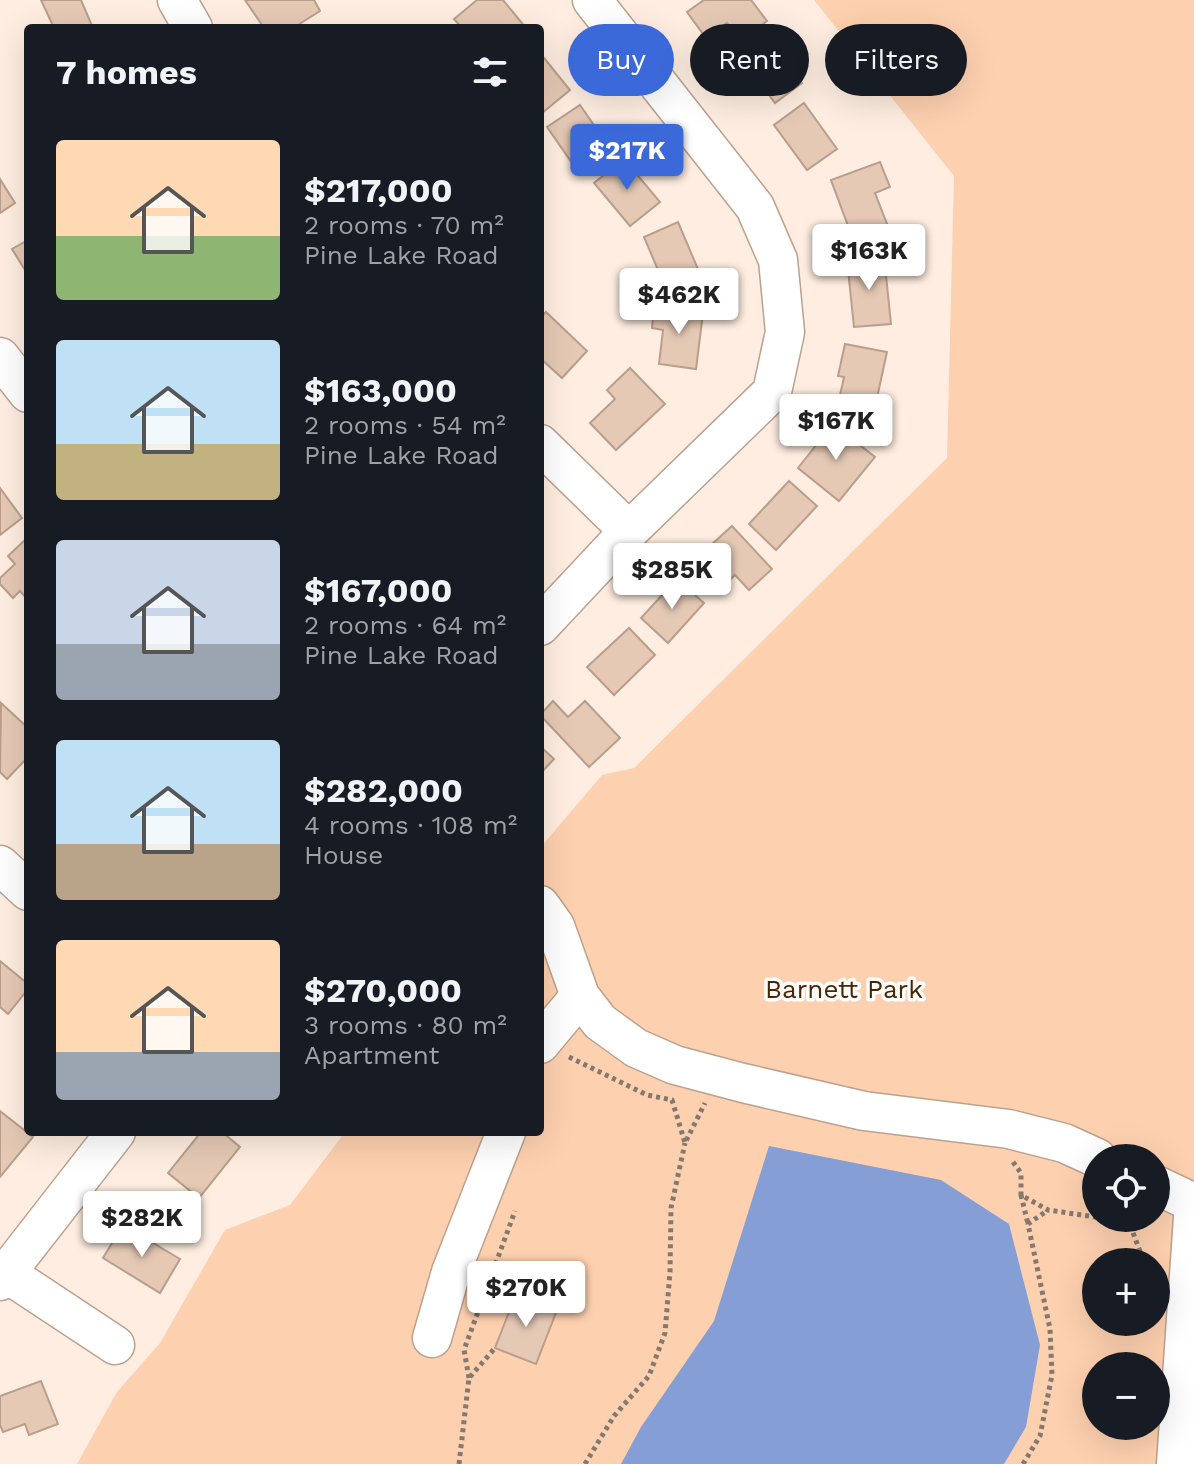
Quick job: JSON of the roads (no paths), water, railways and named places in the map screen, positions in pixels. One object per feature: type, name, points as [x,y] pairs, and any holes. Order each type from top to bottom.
[{"type":"street","points":[[177,0],[191,24]]},
{"type":"street","points":[[544,622],[629,531],[772,392],[785,332],[778,260],[755,207],[592,0]]},
{"type":"street","points":[[0,357],[24,388]]},
{"type":"street","points":[[544,448],[629,531]]},
{"type":"street","points":[[0,865],[24,887]]},
{"type":"street","points":[[544,911],[555,926],[580,996],[600,1022],[636,1048],[675,1065],[864,1111],[1009,1129],[1064,1143],[1082,1151]]},
{"type":"street","points":[[544,1038],[580,996]]},
{"type":"street","points":[[113,1136],[2,1275],[115,1345]]},
{"type":"street","points":[[432,1338],[451,1272],[504,1136]]},
{"type":"street","points":[[1170,1192],[1194,1203],[1176,1464]]},
{"type":"water","points":[[769,1146],[941,1180],[1009,1224],[1040,1345],[1026,1427],[1004,1464],[621,1464],[641,1427],[714,1321]]},
{"type":"park label","name":"Barnett Park","points":[[844,989]]}]
